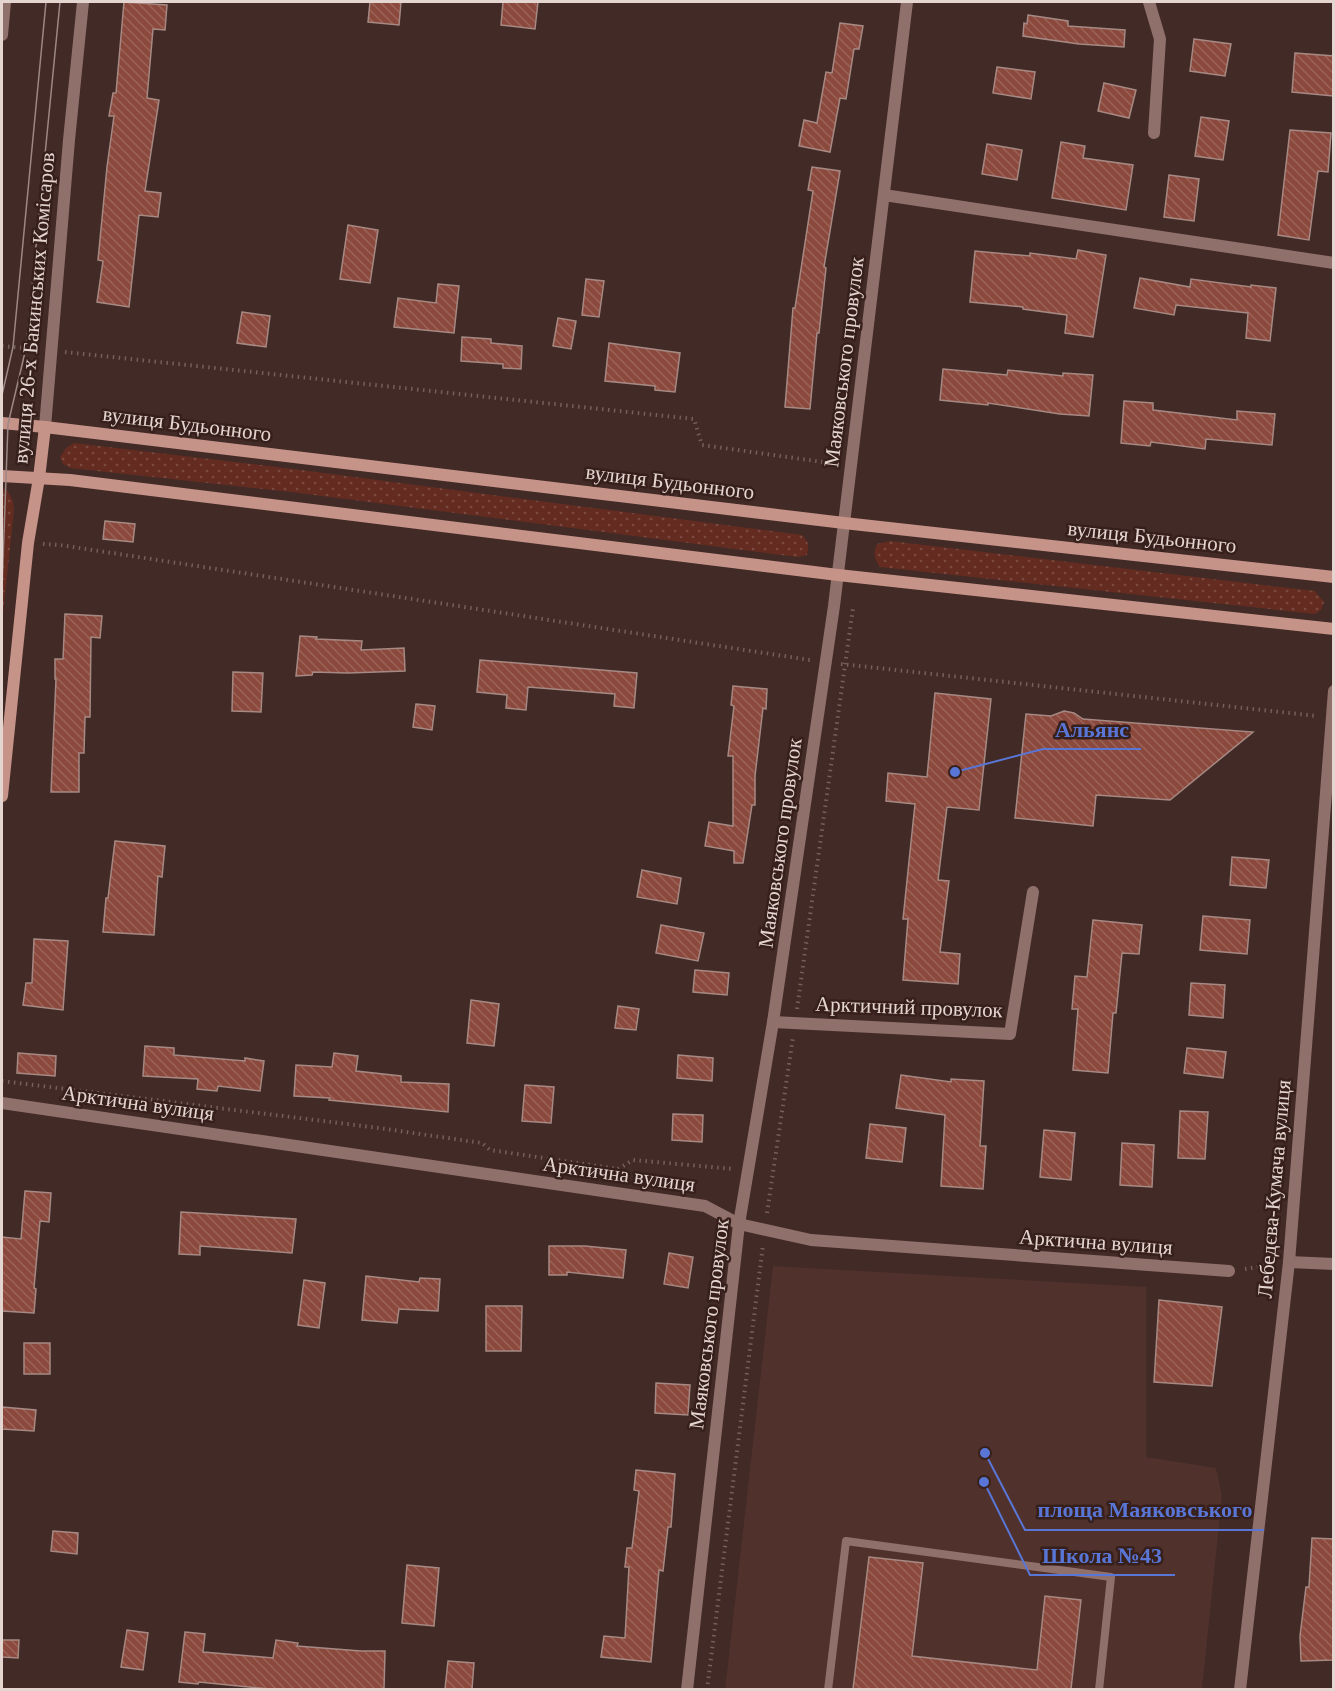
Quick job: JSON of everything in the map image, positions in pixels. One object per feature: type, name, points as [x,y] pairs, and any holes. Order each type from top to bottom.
[{"type":"main road","name":"вулиця Будьонного","points":[[2,423],[45,426],[844,523],[1334,577]]},
{"type":"main road","name":"вулиця 26-х Бакинських Комісаров","points":[[2,796],[28,543],[45,426]]},
{"type":"main road","points":[[2,476],[70,480],[838,575],[1334,628]]},
{"type":"street","points":[[2,35],[5,2]]},
{"type":"street","name":"вулиця 26-х Бакинських Комісаров","points":[[45,426],[50,350],[83,2]]},
{"type":"street","name":"Маяковського провулок","points":[[687,1689],[739,1224],[773,1022],[838,575],[907,2]]},
{"type":"street","points":[[1149,2],[1160,39],[1154,133]]},
{"type":"street","points":[[884,195],[1334,263]]},
{"type":"street","name":"Лебедєва-Кумача вулиця","points":[[1240,1689],[1289,1262],[1334,691]]},
{"type":"street","name":"Арктичний провулок","points":[[773,1022],[1010,1034],[1034,892]]},
{"type":"street","name":"Арктична вулиця","points":[[2,1103],[705,1206],[739,1224],[811,1240],[1229,1271]]},
{"type":"street","points":[[1289,1262],[1334,1264]]},
{"type":"lane","points":[[828,1689],[846,1541],[1111,1576],[1099,1689]]},
{"type":"path","points":[[2,346],[694,419],[702,445],[851,466]]},
{"type":"path","points":[[28,543],[60,545],[826,662],[1331,717]]},
{"type":"path","points":[[707,1689],[765,1230],[853,608]]},
{"type":"path","points":[[2,1082],[379,1128],[482,1143],[490,1150],[618,1169],[633,1160],[748,1171]]},
{"type":"path","points":[[1229,1271],[1289,1262]]},
{"type":"shaded area","points":[[74,443],[802,535],[807,542],[808,552],[807,555],[798,557],[291,492],[70,468],[63,464],[60,457],[66,448]]},
{"type":"shaded area","points":[[2,488],[7,490],[13,501],[14,510],[2,623]]},
{"type":"shaded area","points":[[890,541],[1315,591],[1324,602],[1321,610],[1315,614],[880,567],[875,556],[877,544]]},
{"type":"shaded area","points":[[773,1266],[1146,1287],[1146,1457],[1216,1468],[1222,1496],[1202,1689],[725,1690]]},
{"type":"building","points":[[124,2],[167,5],[165,30],[153,29],[147,98],[159,100],[145,191],[161,193],[158,217],[139,215],[129,307],[97,302],[103,261],[98,260],[114,116],[109,116],[113,93],[116,93]]},
{"type":"building","points":[[370,2],[401,2],[399,25],[368,22]]},
{"type":"building","points":[[503,2],[538,2],[535,29],[501,25]]},
{"type":"building","points":[[1028,15],[1068,21],[1068,26],[1125,30],[1124,47],[1079,44],[1023,36],[1024,23],[1027,24]]},
{"type":"building","points":[[840,23],[863,26],[859,49],[854,49],[846,99],[840,98],[830,152],[799,146],[804,120],[817,123],[826,72],[832,73]]},
{"type":"building","points":[[1194,39],[1231,44],[1225,76],[1190,71]]},
{"type":"building","points":[[1295,53],[1334,56],[1333,96],[1292,92]]},
{"type":"building","points":[[997,67],[1035,72],[1031,99],[993,93]]},
{"type":"building","points":[[1104,83],[1136,90],[1129,118],[1098,111]]},
{"type":"building","points":[[1201,117],[1229,121],[1223,160],[1195,156]]},
{"type":"building","points":[[1290,130],[1331,133],[1328,172],[1318,171],[1309,240],[1278,235]]},
{"type":"building","points":[[1061,142],[1085,146],[1083,158],[1133,165],[1126,210],[1052,198]]},
{"type":"building","points":[[987,144],[1022,150],[1017,180],[982,174]]},
{"type":"building","points":[[812,167],[840,171],[824,267],[826,268],[810,409],[785,407],[793,308],[795,308],[813,191],[808,190]]},
{"type":"building","points":[[1169,175],[1199,179],[1194,221],[1164,217]]},
{"type":"building","points":[[348,225],[378,230],[370,283],[340,279]]},
{"type":"building","points":[[1078,250],[1106,255],[1093,337],[1065,333],[1067,315],[1023,309],[1023,307],[970,302],[975,251],[1030,256],[1030,253],[1076,259]]},
{"type":"building","points":[[1140,278],[1190,287],[1191,279],[1276,288],[1270,341],[1246,338],[1248,313],[1176,305],[1174,315],[1134,308]]},
{"type":"building","points":[[586,279],[604,281],[599,317],[582,315]]},
{"type":"building","points":[[438,284],[459,286],[454,333],[394,327],[398,298],[436,303]]},
{"type":"building","points":[[242,312],[270,316],[266,347],[237,343]]},
{"type":"building","points":[[558,318],[576,321],[571,349],[553,346]]},
{"type":"building","points":[[462,337],[491,339],[491,343],[522,346],[521,369],[503,368],[503,364],[461,361]]},
{"type":"building","points":[[609,343],[680,353],[675,392],[655,390],[655,386],[605,381]]},
{"type":"building","points":[[943,369],[1007,375],[1008,370],[1063,376],[1063,373],[1093,375],[1089,416],[988,403],[988,405],[940,400]]},
{"type":"building","points":[[1124,401],[1153,403],[1153,410],[1237,420],[1237,411],[1275,414],[1272,445],[1206,439],[1205,449],[1151,442],[1150,446],[1121,443]]},
{"type":"building","points":[[105,521],[135,524],[133,542],[103,539]]},
{"type":"building","points":[[65,614],[102,616],[100,638],[91,637],[90,717],[85,717],[84,753],[79,753],[79,792],[51,792],[55,659],[63,659]]},
{"type":"building","points":[[300,636],[362,641],[361,650],[404,648],[405,671],[313,672],[312,675],[296,676]]},
{"type":"building","points":[[480,660],[637,673],[634,708],[614,706],[615,694],[528,687],[526,710],[506,708],[507,695],[477,692]]},
{"type":"building","points":[[233,672],[263,673],[261,712],[232,711]]},
{"type":"building","points":[[733,686],[767,689],[755,776],[755,805],[752,805],[743,863],[734,863],[734,851],[705,846],[709,822],[733,826],[733,756],[728,756],[734,706],[731,705]]},
{"type":"building","points":[[935,693],[991,699],[979,810],[947,807],[938,880],[949,881],[940,952],[960,954],[958,984],[903,980],[908,919],[903,919],[915,804],[886,801],[888,773],[927,777]]},
{"type":"building","points":[[416,704],[435,706],[432,730],[413,727]]},
{"type":"building","points":[[1064,711],[1074,713],[1083,719],[1253,732],[1170,800],[1096,795],[1093,826],[1015,818],[1026,714],[1051,716]]},
{"type":"building","points":[[115,841],[165,846],[162,877],[158,876],[154,935],[103,932]]},
{"type":"building","points":[[1232,857],[1269,860],[1266,888],[1230,885]]},
{"type":"building","points":[[642,870],[681,878],[677,904],[637,897]]},
{"type":"building","points":[[1203,916],[1250,920],[1247,954],[1200,950]]},
{"type":"building","points":[[1093,920],[1142,925],[1139,954],[1122,953],[1116,1013],[1113,1013],[1108,1073],[1073,1070],[1078,1009],[1072,1009],[1075,976],[1087,977]]},
{"type":"building","points":[[661,925],[704,933],[698,961],[656,953]]},
{"type":"building","points":[[34,939],[68,941],[63,1010],[23,1005],[26,983],[32,983]]},
{"type":"building","points":[[695,970],[729,973],[727,995],[693,992]]},
{"type":"building","points":[[1191,983],[1225,985],[1223,1018],[1189,1015]]},
{"type":"building","points":[[471,1000],[499,1004],[494,1046],[467,1043]]},
{"type":"building","points":[[618,1006],[639,1009],[636,1030],[615,1028]]},
{"type":"building","points":[[145,1046],[174,1048],[174,1055],[264,1061],[260,1091],[218,1086],[217,1091],[197,1089],[198,1079],[143,1076]]},
{"type":"building","points":[[1187,1048],[1226,1052],[1223,1078],[1184,1073]]},
{"type":"building","points":[[18,1053],[56,1056],[55,1076],[17,1073]]},
{"type":"building","points":[[334,1053],[358,1056],[356,1071],[401,1076],[401,1082],[449,1084],[448,1112],[294,1096],[296,1065],[332,1067]]},
{"type":"building","points":[[678,1055],[713,1058],[712,1081],[677,1078]]},
{"type":"building","points":[[901,1075],[951,1082],[951,1079],[984,1081],[980,1146],[986,1146],[983,1189],[941,1186],[945,1115],[896,1108]]},
{"type":"building","points":[[525,1085],[554,1087],[551,1123],[522,1121]]},
{"type":"building","points":[[1180,1111],[1208,1112],[1205,1159],[1178,1158]]},
{"type":"building","points":[[673,1114],[703,1115],[702,1142],[672,1140]]},
{"type":"building","points":[[870,1124],[906,1128],[902,1162],[866,1158]]},
{"type":"building","points":[[1044,1130],[1075,1133],[1071,1180],[1040,1177]]},
{"type":"building","points":[[1122,1143],[1154,1145],[1152,1187],[1120,1185]]},
{"type":"building","points":[[25,1191],[51,1193],[49,1222],[40,1221],[34,1313],[2,1311],[2,1237],[21,1239]]},
{"type":"building","points":[[181,1212],[296,1219],[292,1253],[200,1246],[200,1255],[179,1254]]},
{"type":"building","points":[[549,1246],[585,1246],[626,1250],[623,1278],[567,1272],[567,1275],[549,1275]]},
{"type":"building","points":[[669,1253],[693,1257],[688,1288],[664,1284]]},
{"type":"building","points":[[366,1276],[419,1282],[420,1278],[440,1279],[438,1311],[399,1309],[397,1323],[362,1320]]},
{"type":"building","points":[[304,1280],[325,1283],[319,1328],[298,1325]]},
{"type":"building","points":[[1159,1300],[1222,1307],[1212,1386],[1154,1382]]},
{"type":"building","points":[[486,1306],[522,1306],[521,1351],[486,1351]]},
{"type":"building","points":[[24,1343],[50,1343],[50,1374],[24,1374]]},
{"type":"building","points":[[656,1383],[690,1385],[688,1415],[655,1413]]},
{"type":"building","points":[[2,1407],[36,1410],[34,1431],[2,1429]]},
{"type":"building","points":[[636,1470],[675,1474],[671,1527],[668,1527],[663,1571],[659,1570],[651,1662],[601,1657],[604,1636],[625,1638],[629,1567],[625,1567],[627,1548],[632,1548],[639,1491],[634,1490]]},
{"type":"building","points":[[53,1531],[78,1533],[77,1554],[51,1551]]},
{"type":"building","points":[[1312,1538],[1334,1539],[1333,1660],[1301,1661],[1300,1636],[1306,1587],[1309,1587]]},
{"type":"building","points":[[869,1557],[923,1563],[912,1656],[1037,1670],[1045,1596],[1081,1600],[1071,1689],[853,1689]]},
{"type":"building","points":[[407,1565],[439,1568],[434,1626],[402,1623]]},
{"type":"building","points":[[127,1630],[148,1633],[143,1670],[121,1667]]},
{"type":"building","points":[[185,1632],[205,1634],[203,1652],[273,1658],[276,1640],[298,1643],[297,1646],[385,1651],[384,1689],[269,1689],[179,1682]]},
{"type":"building","points":[[2,1640],[19,1640],[18,1658],[2,1657]]},
{"type":"building","points":[[448,1661],[474,1663],[472,1689],[445,1689]]},
{"type":"tram line","points":[[2,395],[13,347],[46,2]]},
{"type":"tram line","points":[[2,588],[8,424],[26,348],[60,2]]},
{"type":"place","name":"Альянс","points":[[955,772]]},
{"type":"place","name":"площа Маяковського","points":[[985,1453]]},
{"type":"place","name":"Школа №43","points":[[984,1482]]}]
